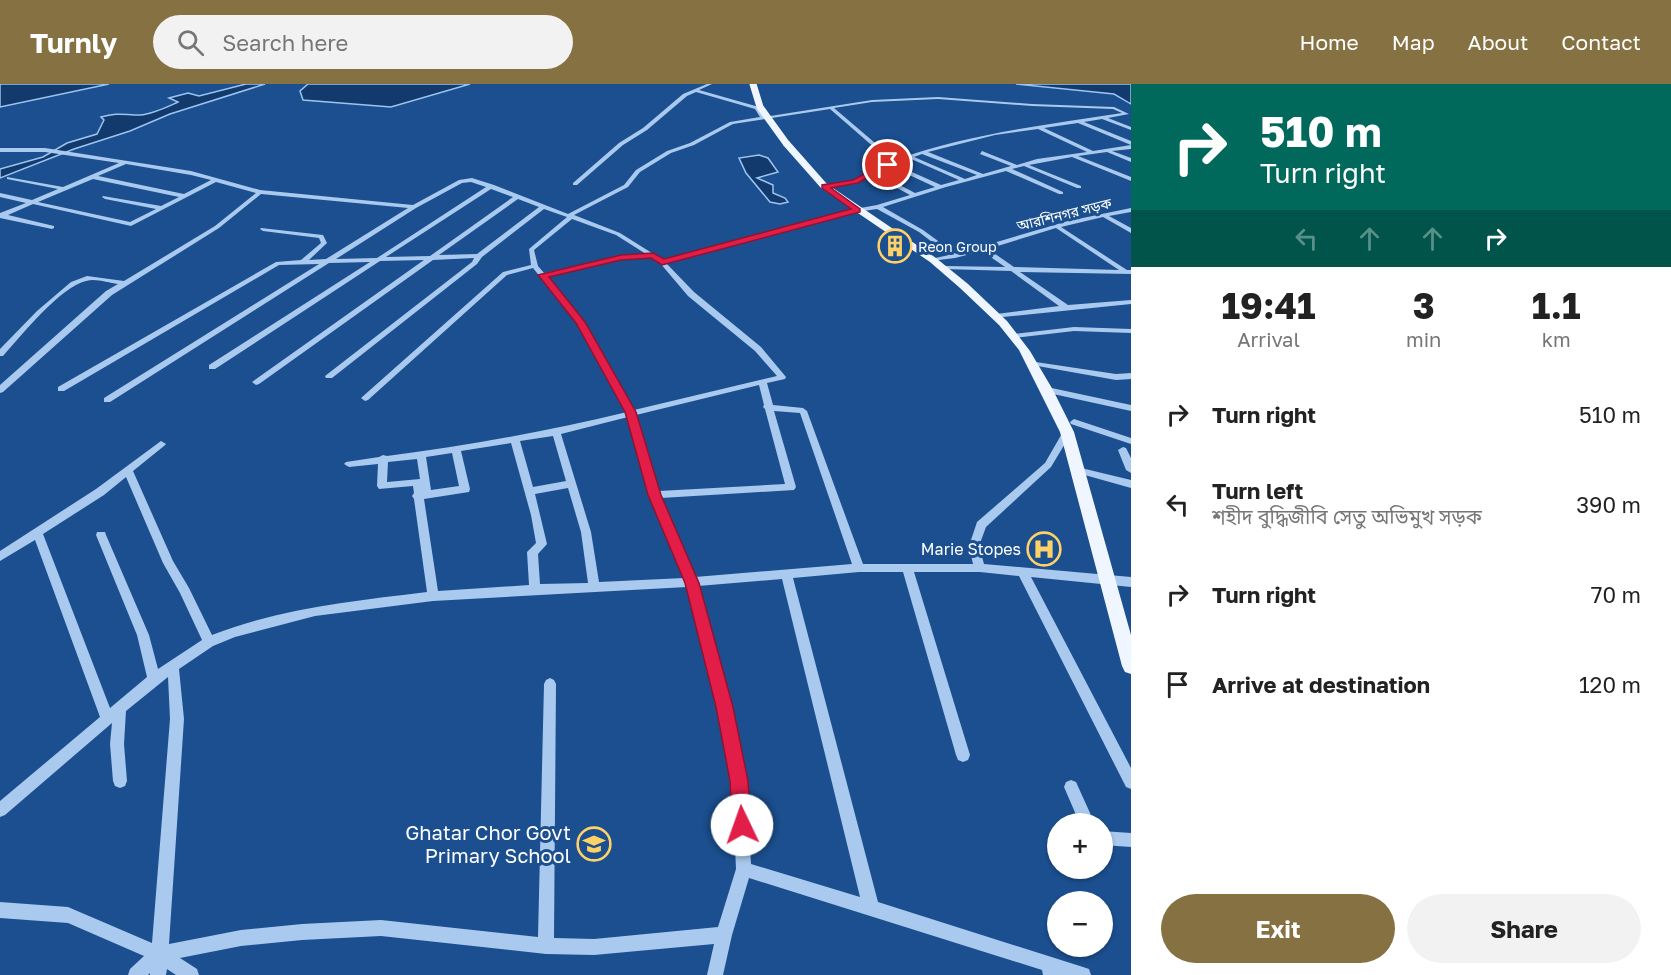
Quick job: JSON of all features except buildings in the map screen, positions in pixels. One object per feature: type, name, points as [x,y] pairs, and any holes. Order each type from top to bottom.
[{"type":"main road","points":[[753,84],[760,107],[786,143],[824,186],[933,260],[996,316],[1026,354],[1070,427],[1077,470],[1131,666]]},
{"type":"street","points":[[575,184],[621,144],[645,129],[685,95],[710,84]]},
{"type":"street","points":[[697,91],[757,108],[763,118]]},
{"type":"street","points":[[715,975],[724,935],[744,869],[739,781],[725,707],[692,583],[655,495],[631,412],[580,322],[535,266],[531,250],[569,217],[626,186],[638,171],[669,152],[692,144],[732,123],[896,99],[969,99],[1032,105],[1114,108],[1129,115]]},
{"type":"street","points":[[830,107],[892,163],[940,187]]},
{"type":"street","points":[[824,186],[855,182],[908,156],[995,134],[1129,115]]},
{"type":"street","points":[[1102,118],[1131,129]]},
{"type":"street","points":[[1080,122],[1131,145]]},
{"type":"street","points":[[1039,128],[1091,152]]},
{"type":"street","points":[[662,262],[858,210],[878,207],[1023,164],[1131,145]]},
{"type":"street","points":[[0,150],[45,150],[71,153],[191,173],[260,192],[414,207]]},
{"type":"street","points":[[1106,150],[1131,160]]},
{"type":"street","points":[[922,152],[984,177]]},
{"type":"street","points":[[982,153],[1015,166]]},
{"type":"street","points":[[1068,155],[1131,179]]},
{"type":"street","points":[[908,156],[966,181]]},
{"type":"street","points":[[1,215],[127,162]]},
{"type":"street","points":[[1023,164],[1079,187]]},
{"type":"street","points":[[1006,169],[1061,193]]},
{"type":"street","points":[[874,173],[914,195]]},
{"type":"street","points":[[93,177],[185,196]]},
{"type":"street","points":[[9,178],[64,189]]},
{"type":"street","points":[[107,400],[334,260],[414,207],[466,179],[492,186],[618,234],[653,255],[691,294],[758,349],[782,377],[556,432],[421,455],[349,464]]},
{"type":"street","points":[[0,195],[131,224],[215,180]]},
{"type":"street","points":[[212,367],[383,259],[492,186]]},
{"type":"street","points":[[0,390],[109,293],[212,231],[260,192]]},
{"type":"street","points":[[256,382],[518,196]]},
{"type":"street","points":[[105,197],[162,208]]},
{"type":"street","points":[[329,376],[475,263],[479,256],[543,207]]},
{"type":"street","points":[[878,207],[921,231],[955,256]]},
{"type":"street","name":"আরশিনগর সড়ক","points":[[933,260],[955,256],[1056,226],[1131,210]]},
{"type":"street","points":[[1,215],[52,227]]},
{"type":"street","points":[[1103,215],[1131,231]]},
{"type":"street","points":[[1056,226],[1129,273]]},
{"type":"street","points":[[263,229],[321,236],[324,243],[304,261]]},
{"type":"street","points":[[982,248],[1066,308]]},
{"type":"street","points":[[543,275],[621,258],[653,255]]},
{"type":"street","points":[[61,389],[278,262],[479,256]]},
{"type":"street","points":[[365,398],[505,273],[535,266]]},
{"type":"street","points":[[946,268],[1129,273]]},
{"type":"street","points":[[0,354],[32,320],[70,286],[84,278],[124,283]]},
{"type":"street","points":[[996,316],[1131,302]]},
{"type":"street","points":[[1013,336],[1074,329],[1131,331]]},
{"type":"street","points":[[1026,354],[1116,376],[1131,376]]},
{"type":"street","points":[[655,495],[791,487],[767,407],[762,382]]},
{"type":"street","points":[[1047,390],[1131,408]]},
{"type":"street","points":[[767,407],[803,411],[860,568]]},
{"type":"street","points":[[980,568],[974,546],[981,525],[1048,465],[1070,427],[1131,441]]},
{"type":"street","points":[[556,432],[586,532],[594,588]]},
{"type":"street","points":[[515,439],[542,544],[532,552],[535,589]]},
{"type":"street","points":[[0,557],[38,534],[128,471],[161,444]]},
{"type":"street","points":[[422,495],[465,489],[456,448]]},
{"type":"street","points":[[1123,450],[1131,470]]},
{"type":"street","points":[[421,455],[422,495],[433,596]]},
{"type":"street","points":[[383,458],[382,486],[417,482],[422,495]]},
{"type":"street","points":[[1077,470],[1131,484]]},
{"type":"street","points":[[128,471],[168,563],[185,591],[209,642]]},
{"type":"street","points":[[529,491],[571,484]]},
{"type":"street","points":[[38,534],[107,719]]},
{"type":"street","points":[[101,535],[143,635],[154,679]]},
{"type":"street","points":[[0,810],[154,679],[209,642],[234,632],[315,611],[433,596],[535,589],[692,583],[860,568],[980,568],[1131,582]]},
{"type":"street","points":[[907,568],[963,755]]},
{"type":"street","points":[[1022,571],[1052,624],[1131,782]]},
{"type":"street","points":[[787,575],[871,908]]},
{"type":"street","points":[[158,975],[177,718],[173,666]]},
{"type":"street","points":[[546,946],[550,684]]},
{"type":"street","points":[[120,707],[117,744],[120,782]]},
{"type":"street","points":[[1071,788],[1083,813]]},
{"type":"street","points":[[1113,839],[1131,840]]},
{"type":"street","points":[[744,869],[871,908],[1051,969],[1083,975]]},
{"type":"street","points":[[0,910],[68,915],[158,954],[190,975]]},
{"type":"street","points":[[136,975],[158,954],[241,938],[381,928],[546,946],[594,947],[724,935]]},
{"type":"water","points":[[0,84],[109,84],[0,107]]},
{"type":"water","points":[[246,84],[265,84],[170,114],[130,131],[74,149],[0,178],[0,169],[43,157],[67,143],[97,134],[104,120],[101,117],[150,113],[178,102],[169,98],[188,93],[199,96]]},
{"type":"water","points":[[308,84],[470,84],[391,107],[303,100],[300,91]]},
{"type":"water","points":[[1016,84],[1131,84],[1131,104],[1114,94]]},
{"type":"water","points":[[759,155],[768,158],[778,172],[757,178],[773,185],[773,193],[785,198],[788,202],[780,204],[770,202],[746,173],[739,158]]},
{"type":"place","name":"Reon Group","points":[[895,246]]},
{"type":"place","name":"Marie Stopes","points":[[1044,549]]},
{"type":"place","name":"Ghatar Chor Govt Primary School","points":[[594,844]]},
{"type":"route","points":[[742,825],[739,781],[725,707],[692,583],[655,495],[631,412],[580,322],[543,275],[621,258],[644,258],[653,255],[662,262],[858,210],[824,186],[855,182],[888,165]]}]
